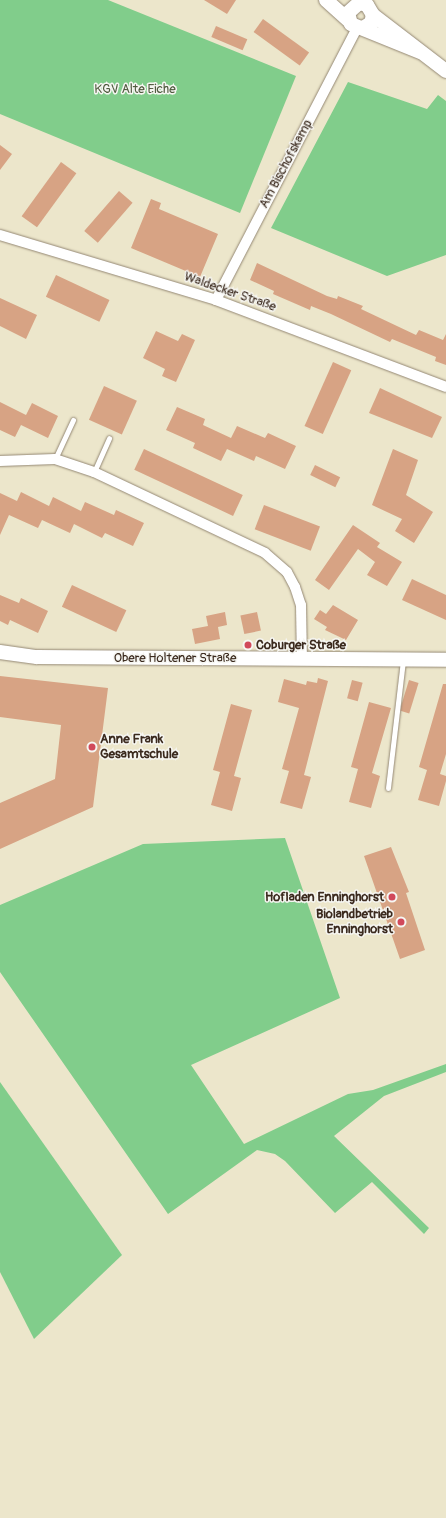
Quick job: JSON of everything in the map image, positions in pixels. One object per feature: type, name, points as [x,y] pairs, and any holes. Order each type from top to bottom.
[{"type":"street","points":[[326,0],[356,25],[420,52]]},
{"type":"street","points":[[340,0],[361,2],[373,15],[446,71]]},
{"type":"street","points":[[356,25],[348,13],[361,2]]},
{"type":"street","points":[[356,25],[371,23],[373,15]]},
{"type":"street","name":"Am Bischofskamp","points":[[216,300],[356,25]]},
{"type":"street","name":"Waldecker Straße","points":[[0,235],[216,300],[446,387]]},
{"type":"street","points":[[0,462],[55,459],[94,472],[211,526],[277,561],[290,577],[301,605],[302,660]]},
{"type":"street","name":"Obere Holtener Straße","points":[[0,652],[37,657],[446,660]]},
{"type":"lane","points":[[55,459],[73,420]]},
{"type":"lane","points":[[94,472],[110,438]]},
{"type":"lane","points":[[388,788],[403,660]]},
{"type":"green space","name":"KGV Alte Eiche","points":[[0,0],[108,0],[296,76],[240,213],[0,114]]},
{"type":"green space","points":[[348,82],[427,109],[438,95],[446,101],[446,255],[387,276],[271,228]]},
{"type":"green space","points":[[285,838],[340,998],[191,1065],[244,1144],[348,1094],[373,1090],[446,1064],[446,1072],[384,1096],[334,1136],[429,1228],[424,1234],[372,1182],[335,1213],[285,1161],[275,1154],[257,1150],[168,1214],[0,972],[0,905],[143,844]]},
{"type":"green space","points":[[0,1082],[122,1255],[34,1339],[0,1272]]},
{"type":"building","points":[[204,0],[236,0],[227,14]]},
{"type":"building","points":[[263,19],[309,53],[300,65],[254,32]]},
{"type":"building","points":[[216,26],[247,39],[243,50],[211,37]]},
{"type":"building","points":[[0,145],[12,154],[0,170]]},
{"type":"building","points":[[61,162],[76,173],[37,227],[22,216]]},
{"type":"building","points":[[119,191],[133,203],[98,243],[84,231]]},
{"type":"building","points":[[151,199],[161,203],[159,209],[218,234],[200,277],[131,248]]},
{"type":"building","points":[[257,263],[327,296],[337,299],[338,296],[363,306],[361,309],[416,335],[419,330],[443,340],[446,334],[446,365],[435,361],[436,357],[392,339],[390,342],[331,314],[311,306],[310,310],[273,294],[274,291],[250,280]]},
{"type":"building","points":[[56,275],[109,300],[99,322],[46,297]]},
{"type":"building","points":[[0,298],[37,315],[26,339],[0,326]]},
{"type":"building","points":[[156,331],[178,341],[182,334],[195,340],[176,382],[162,376],[165,369],[143,358]]},
{"type":"building","points":[[333,362],[351,370],[323,434],[305,426]]},
{"type":"building","points":[[104,386],[137,401],[122,434],[89,420]]},
{"type":"building","points":[[380,388],[442,417],[432,438],[369,413]]},
{"type":"building","points":[[0,402],[26,415],[32,403],[58,416],[48,438],[21,425],[15,437],[0,430]]},
{"type":"building","points":[[177,407],[205,419],[203,425],[231,438],[237,426],[265,438],[268,433],[296,446],[285,469],[256,456],[254,461],[227,449],[221,461],[193,448],[195,443],[166,430]]},
{"type":"building","points":[[144,449],[243,495],[233,516],[134,470]]},
{"type":"building","points":[[393,449],[418,460],[406,495],[433,512],[414,543],[395,531],[402,519],[372,505]]},
{"type":"building","points":[[315,465],[340,477],[335,487],[310,475]]},
{"type":"building","points":[[21,492],[49,506],[53,497],[81,511],[85,502],[114,515],[116,510],[144,523],[133,546],[105,533],[102,538],[74,524],[70,533],[42,520],[38,528],[9,515],[0,535],[0,493],[17,501]]},
{"type":"building","points":[[264,505],[320,527],[311,551],[255,529]]},
{"type":"building","points":[[353,525],[380,543],[377,547],[402,562],[387,586],[367,575],[375,562],[358,549],[329,590],[315,580]]},
{"type":"building","points":[[412,579],[446,595],[446,620],[402,600]]},
{"type":"building","points":[[72,585],[126,610],[116,632],[62,607]]},
{"type":"building","points":[[0,595],[19,603],[21,598],[48,611],[38,633],[10,620],[8,625],[0,621]]},
{"type":"building","points":[[333,605],[358,620],[346,640],[325,630],[327,627],[314,619],[320,610],[326,614]]},
{"type":"building","points":[[225,612],[227,625],[218,627],[220,639],[195,644],[192,629],[208,626],[206,616]]},
{"type":"building","points":[[257,612],[261,631],[244,634],[240,616]]},
{"type":"building","name":"Anne Frank Gesamtschule","points":[[0,676],[108,688],[93,807],[0,849],[0,803],[55,779],[61,725],[0,717]]},
{"type":"building","points":[[318,678],[328,681],[304,775],[311,777],[302,809],[280,803],[289,771],[282,769],[299,708],[278,702],[284,679],[306,685],[307,681],[317,683]]},
{"type":"building","points":[[352,680],[363,683],[358,701],[347,698]]},
{"type":"building","points":[[409,680],[419,683],[409,714],[400,711]]},
{"type":"building","points":[[443,684],[446,684],[446,754],[440,774],[446,776],[446,781],[439,806],[418,800],[427,770],[419,767]]},
{"type":"building","points":[[369,702],[391,708],[372,773],[380,776],[371,808],[349,802],[358,769],[351,767]]},
{"type":"building","points":[[231,704],[252,710],[234,776],[241,778],[232,811],[211,805],[220,772],[213,770]]},
{"type":"building","name":"Biolandbetrieb Enninghorst","points":[[391,847],[409,892],[406,893],[425,950],[400,959],[364,856]]},
{"type":"place","name":"Coburger Straße","points":[[248,645]]},
{"type":"place","name":"Anne Frank Gesamtschule","points":[[92,747]]},
{"type":"place","name":"Hofladen Enninghorst","points":[[392,897]]},
{"type":"place","name":"Biolandbetrieb Enninghorst","points":[[401,922]]}]
